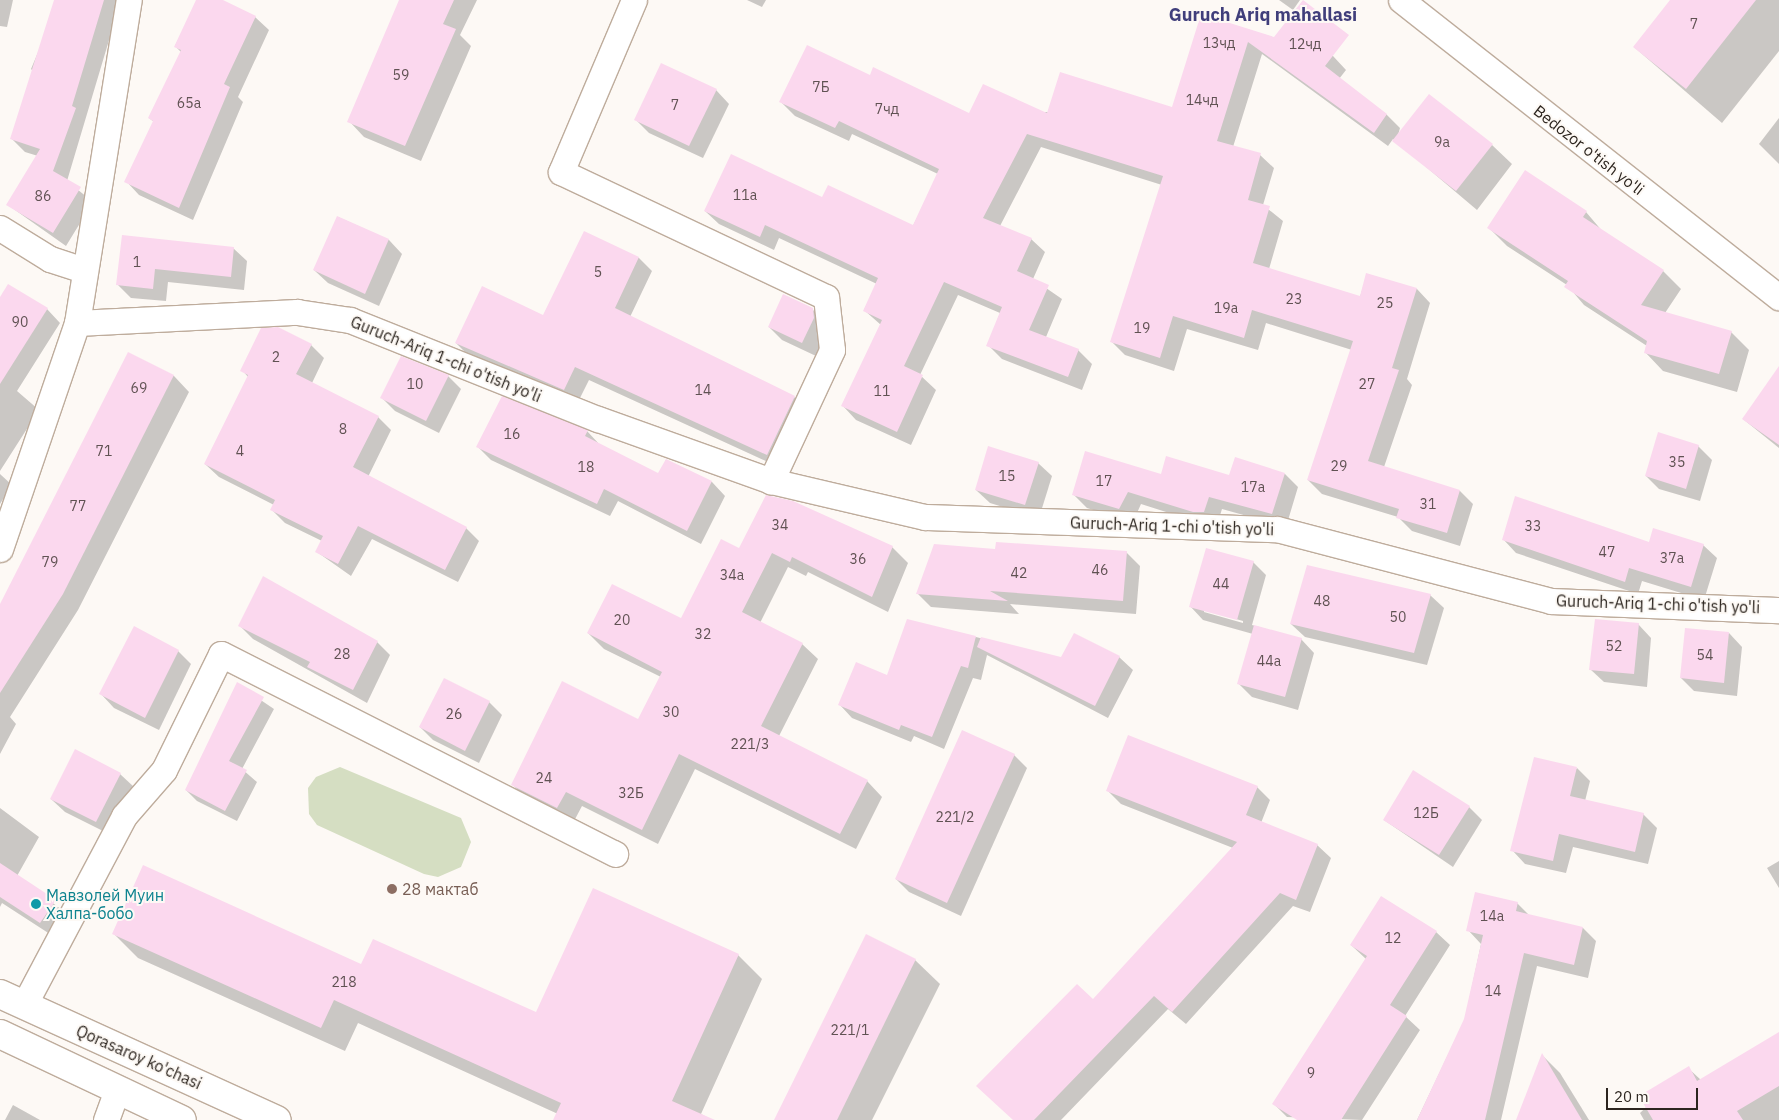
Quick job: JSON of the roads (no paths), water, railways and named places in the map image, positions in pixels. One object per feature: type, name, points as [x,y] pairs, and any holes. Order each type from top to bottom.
[{"type":"main road","name":"Qorasaroy ko'chasi","points":[[0,994],[277,1120]]},
{"type":"main road","points":[[0,1034],[182,1120]]},
{"type":"street","points":[[0,549],[77,323],[83,270],[129,0]]},
{"type":"street","points":[[634,0],[561,172],[826,297],[832,350],[771,481]]},
{"type":"street","name":"Bedozor o'tish yo'li","points":[[1401,0],[1779,297]]},
{"type":"street","points":[[0,228],[50,259],[83,270]]},
{"type":"street","name":"Guruch-Ariq 1-chi o'tish yo'li","points":[[77,323],[297,312],[350,320],[598,419],[771,481],[925,517],[1277,529],[1551,601],[1779,610]]},
{"type":"street","points":[[24,1005],[124,816],[164,770],[221,654],[615,854]]},
{"type":"street","points":[[106,1120],[117,1090]]},
{"type":"place","name":"28 мактаб","points":[[392,889]]},
{"type":"place","name":"Мавзолей Муин Халпа-бобо","points":[[36,904]]},
{"type":"district","name":"Guruch Ariq mahallasi","points":[[1263,15]]}]
